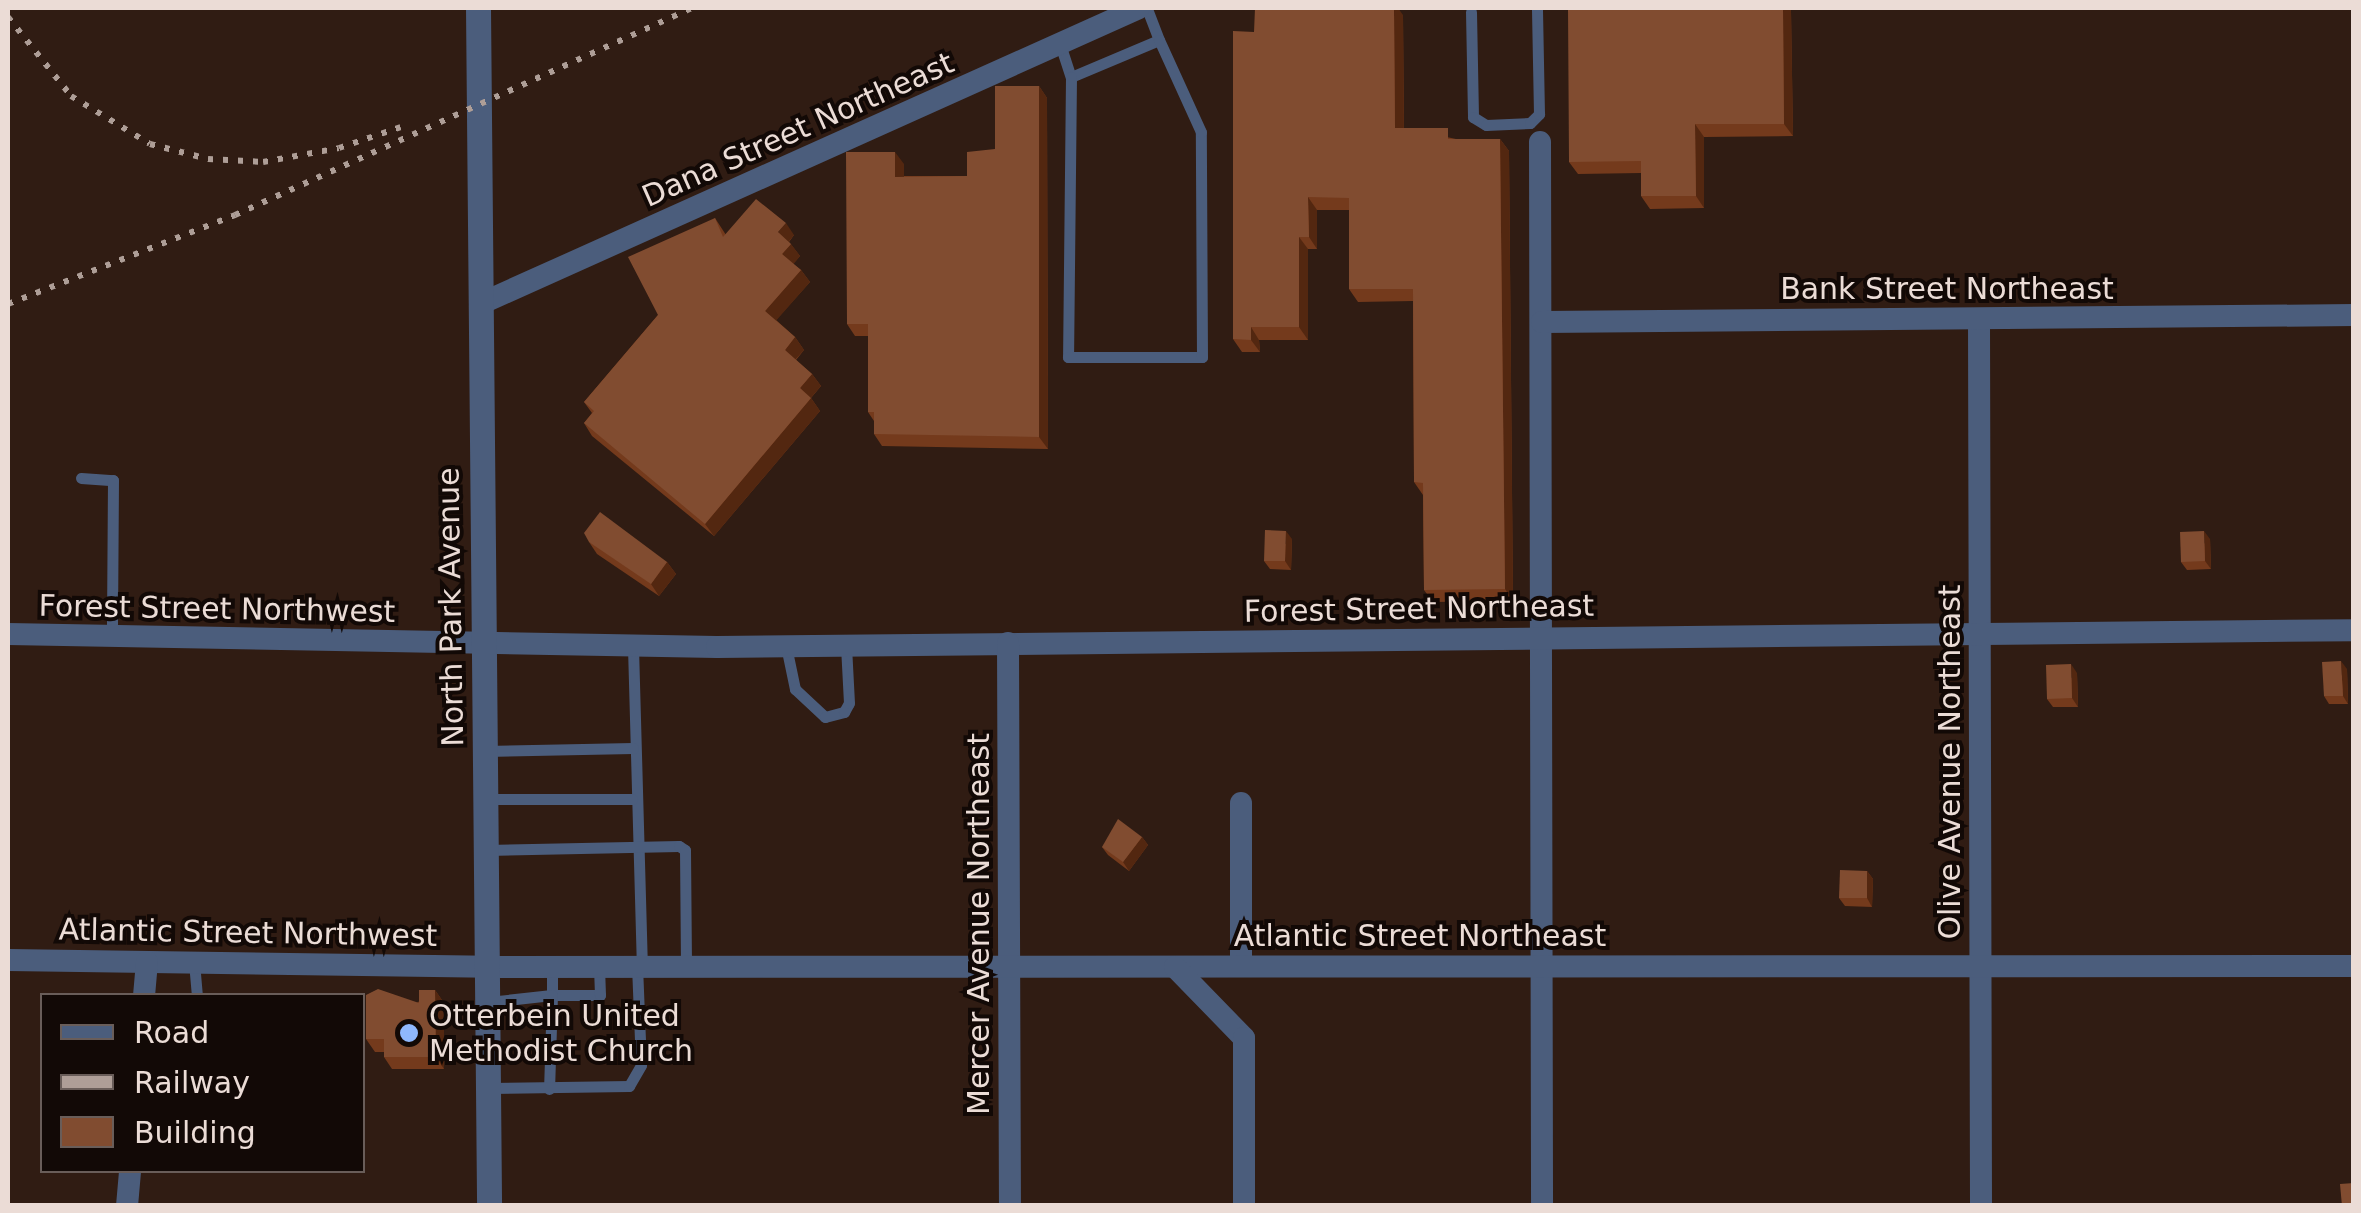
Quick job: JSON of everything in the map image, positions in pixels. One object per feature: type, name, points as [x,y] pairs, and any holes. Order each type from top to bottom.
[{"type":"street","name":"North Park Avenue","points":[[478,8],[489,1206]]},
{"type":"street","name":"Dana Street Northeast","points":[[480,304],[1139,8]]},
{"type":"street","points":[[1540,142],[1542,1206]]},
{"type":"street","name":"Bank Street Northeast","points":[[1542,322],[2354,315]]},
{"type":"street","name":"Olive Avenue Northeast","points":[[1979,319],[1980,1206]]},
{"type":"street","name":"Forest Street Northeast","points":[[484,646],[2354,630]]},
{"type":"street","name":"Forest Street Northwest","points":[[8,634],[484,646]]},
{"type":"street","name":"Mercer Avenue Northeast","points":[[1008,643],[1010,1206]]},
{"type":"street","points":[[1241,802],[1241,966]]},
{"type":"street","name":"Atlantic Street Northwest","points":[[8,960],[487,967]]},
{"type":"street","points":[[144,993],[147,962]]},
{"type":"street","name":"Atlantic Street Northeast","points":[[487,967],[2354,966]]},
{"type":"street","points":[[1175,967],[1244,1038],[1244,1206]]},
{"type":"street","points":[[127,1206],[130,1173]]},
{"type":"lane","points":[[1060,44],[1070,77],[1068,357],[1202,356],[1202,132],[1148,8]]},
{"type":"lane","points":[[1472,12],[1473,117],[1486,125],[1530,123],[1539,114],[1537,8]]},
{"type":"lane","points":[[1070,77],[1159,40]]},
{"type":"lane","points":[[81,478],[112,480],[112,635]]},
{"type":"lane","points":[[786,646],[795,689],[825,717],[844,712],[850,702],[846,645]]},
{"type":"lane","points":[[488,1088],[612,1090],[636,1078],[642,1048],[632,799],[633,646]]},
{"type":"lane","points":[[486,751],[633,748]]},
{"type":"lane","points":[[486,799],[632,799]]},
{"type":"lane","points":[[486,850],[685,850],[686,966]]},
{"type":"lane","points":[[194,962],[196,993]]},
{"type":"lane","points":[[488,1002],[552,994],[600,995],[599,966]]},
{"type":"lane","points":[[549,1089],[552,967]]},
{"type":"building","points":[[1255,8],[1394,8],[1395,128],[1448,128],[1448,139],[1500,139],[1505,589],[1424,590],[1423,483],[1414,482],[1413,289],[1349,289],[1349,198],[1308,197],[1309,237],[1299,237],[1299,327],[1251,327],[1251,340],[1233,339],[1233,31],[1254,32]]},
{"type":"building","points":[[1568,8],[1783,8],[1784,124],[1695,124],[1696,196],[1641,196],[1641,161],[1569,162]]},
{"type":"building","points":[[995,86],[1039,86],[1039,437],[874,434],[874,412],[868,412],[868,324],[847,324],[846,152],[895,152],[895,177],[967,176],[967,152],[995,149]]},
{"type":"building","points":[[756,199],[786,223],[778,232],[791,244],[782,254],[801,270],[765,311],[795,337],[785,350],[812,374],[800,388],[811,398],[705,524],[584,423],[594,411],[584,402],[658,315],[628,257],[715,218],[723,237]]},
{"type":"building","points":[[600,512],[667,562],[651,584],[589,542],[584,533]]},
{"type":"building","points":[[1265,530],[1286,531],[1285,561],[1264,561]]},
{"type":"building","points":[[2204,531],[2205,561],[2181,562],[2180,532]]},
{"type":"building","points":[[2341,661],[2343,696],[2324,696],[2322,662]]},
{"type":"building","points":[[2071,664],[2072,698],[2047,699],[2046,665]]},
{"type":"building","points":[[1118,819],[1142,837],[1123,862],[1102,847]]},
{"type":"building","points":[[1840,870],[1867,871],[1867,898],[1839,898]]},
{"type":"building","name":"Otterbein United Methodist Church","points":[[378,989],[419,1003],[419,990],[435,990],[436,1057],[384,1057],[384,1039],[366,1039],[366,995]]},
{"type":"building","points":[[2354,1183],[2354,1206],[2342,1206],[2340,1184]]},
{"type":"railway","points":[[8,304],[235,215],[692,8]]},
{"type":"railway","points":[[8,17],[71,96],[150,144],[208,159],[263,162],[339,148],[401,127]]},
{"type":"place","name":"Otterbein United Methodist Church","points":[[409,1033]]}]
